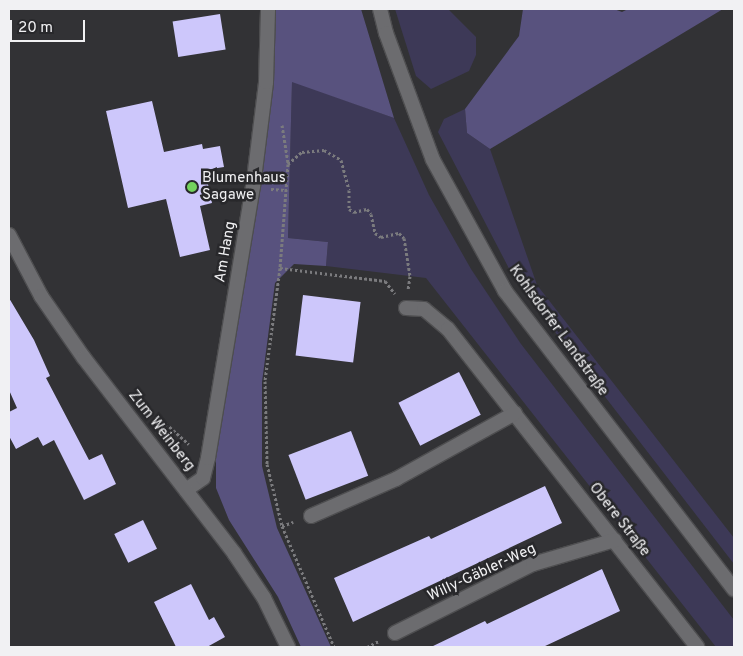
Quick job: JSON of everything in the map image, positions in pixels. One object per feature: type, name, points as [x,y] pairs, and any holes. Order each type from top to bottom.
[{"type":"street","name":"Am Hang","points":[[203,478],[253,187],[266,82],[268,9]]},
{"type":"street","name":"Kohlsdorfer Landstraße","points":[[380,9],[386,33],[433,160],[505,291],[734,589]]},
{"type":"street","name":"Zum Weinberg","points":[[9,235],[41,296],[84,358],[186,490],[264,598],[288,647]]},
{"type":"street","name":"Obere Straße","points":[[406,308],[424,309],[448,329],[697,647]]},
{"type":"street","points":[[311,516],[396,479],[515,413]]},
{"type":"street","points":[[186,490],[203,478]]},
{"type":"street","name":"Willy-Gäbler-Weg","points":[[394,633],[533,564],[614,540]]},
{"type":"path","points":[[334,647],[282,526],[267,464],[265,381],[280,268],[288,164],[302,152],[324,150],[341,160],[349,190],[350,209],[354,212],[367,209],[371,214],[375,233],[381,237],[399,232],[404,238],[410,276],[406,308]]},
{"type":"path","points":[[280,268],[386,281],[406,308]]},
{"type":"path","points":[[162,420],[189,442],[193,460],[203,478]]},
{"type":"shaded area","points":[[273,9],[361,9],[394,118],[292,82],[288,238],[328,242],[326,266],[294,264],[275,283],[262,382],[262,466],[277,528],[331,647],[301,647],[278,597],[229,520],[216,488],[216,439],[261,182],[273,77]]},
{"type":"shaded area","points":[[395,9],[448,9],[476,37],[476,55],[469,71],[431,89],[416,76]]},
{"type":"shaded area","points":[[523,9],[614,9],[622,12],[628,9],[723,9],[490,149],[467,133],[465,109],[519,36]]},
{"type":"shaded area","points":[[292,81],[394,118],[429,195],[471,269],[521,344],[734,620],[734,647],[716,647],[426,278],[326,266],[328,242],[288,238]]},
{"type":"shaded area","points":[[465,109],[467,133],[490,149],[537,285],[734,538],[734,564],[515,280],[438,132],[444,119]]},
{"type":"building","points":[[220,14],[226,50],[178,57],[173,22]]},
{"type":"building","points":[[152,101],[164,152],[202,144],[203,149],[220,146],[224,167],[205,170],[212,203],[200,206],[210,250],[180,257],[166,199],[128,208],[106,111]]},
{"type":"building","points":[[303,295],[361,302],[353,363],[296,356]]},
{"type":"building","points":[[9,298],[34,340],[50,376],[46,378],[89,460],[102,454],[116,484],[84,500],[54,440],[43,446],[38,437],[16,449],[9,436],[9,412],[17,408],[9,390]]},
{"type":"building","points":[[459,372],[481,415],[420,446],[398,403]]},
{"type":"building","points":[[351,431],[368,476],[306,500],[288,455]]},
{"type":"building","points":[[545,486],[562,523],[353,622],[334,578],[429,536],[431,539]]},
{"type":"building","points":[[143,520],[157,549],[128,563],[114,534]]},
{"type":"building","points":[[602,569],[620,611],[543,647],[431,647],[485,621],[487,624]]},
{"type":"building","points":[[191,584],[209,620],[214,617],[225,637],[207,647],[176,647],[154,602]]},
{"type":"place","name":"Blumenhaus Sagawe","points":[[192,187]]}]
